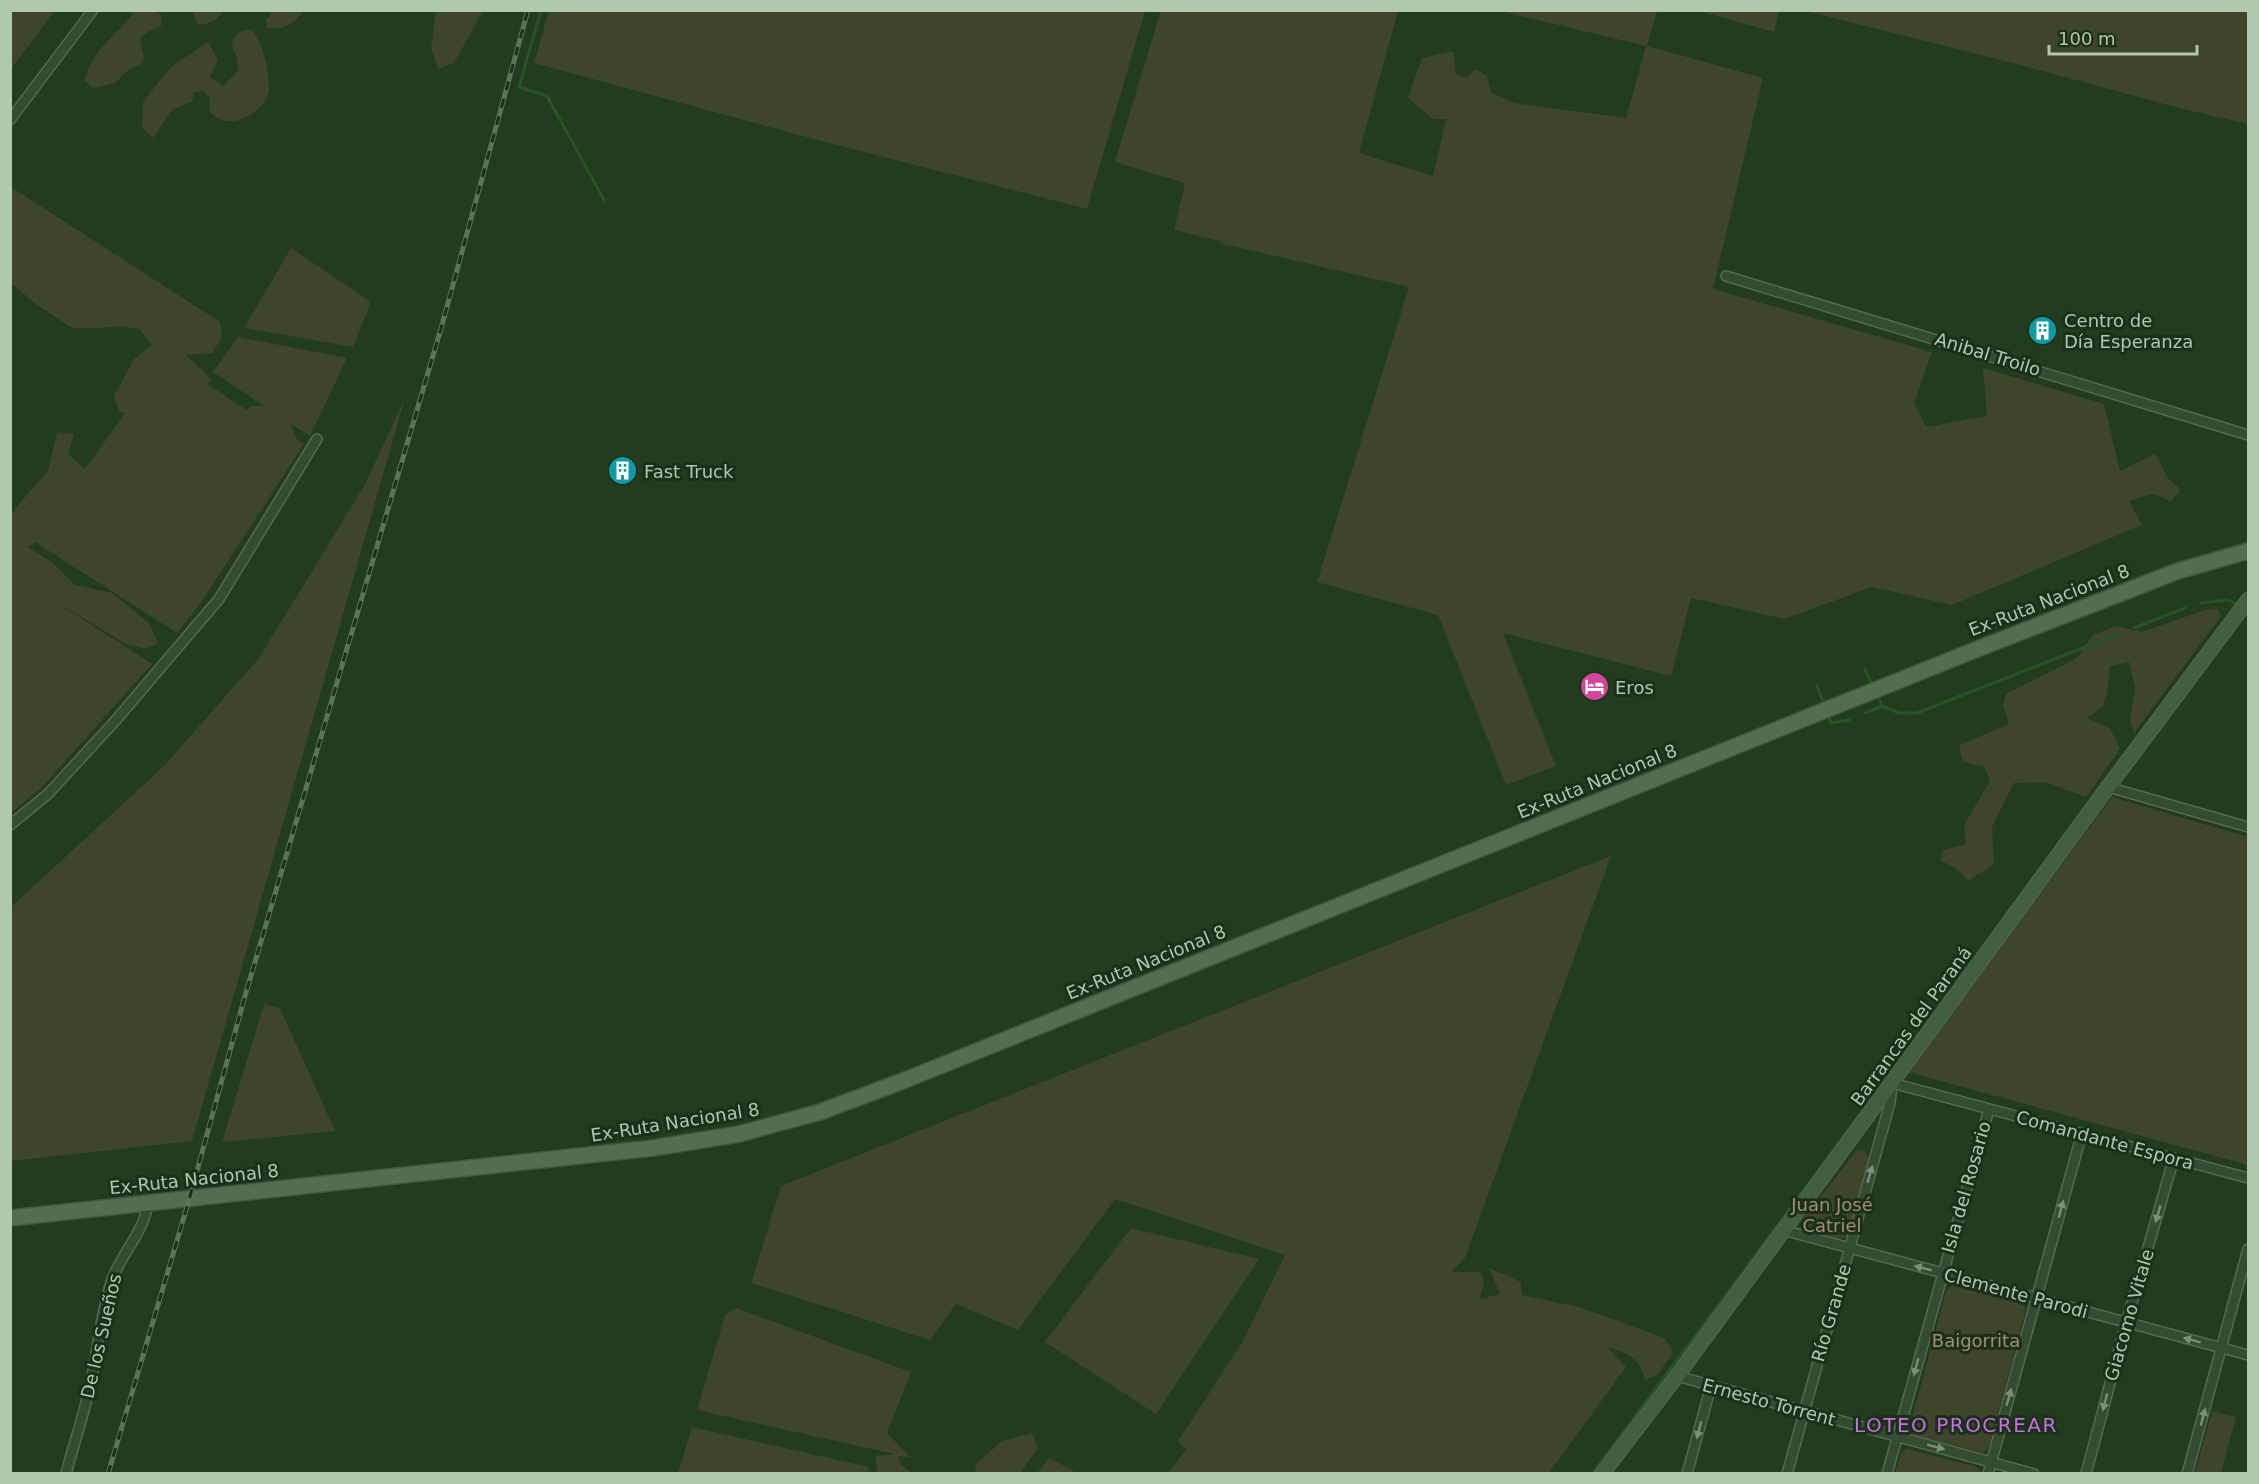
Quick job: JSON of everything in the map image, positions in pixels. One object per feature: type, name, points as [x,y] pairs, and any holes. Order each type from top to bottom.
[{"type":"main road","name":"Ex-Ruta Nacional 8","points":[[10,1218],[653,1148],[739,1134],[820,1112],[1980,648],[2178,571],[2248,551]]},
{"type":"street","points":[[10,120],[93,10]]},
{"type":"street","name":"Anibal Troilo","points":[[1726,276],[2248,435]]},
{"type":"street","points":[[10,825],[48,794],[116,720],[219,599],[317,439]]},
{"type":"street","name":"Barrancas del Paraná","points":[[1602,1473],[1677,1376],[2108,787],[2248,600]]},
{"type":"street","points":[[2108,787],[2248,827]]},
{"type":"street","name":"Comandante Espora","points":[[1892,1083],[2248,1178]]},
{"type":"street","name":"Río Grande","points":[[1787,1473],[1890,1102],[1892,1083]]},
{"type":"street","name":"Isla del Rosario","points":[[1887,1473],[1989,1109]]},
{"type":"street","points":[[1988,1473],[2082,1133]]},
{"type":"street","name":"Giacomo Vitale","points":[[2086,1473],[2126,1323],[2174,1158]]},
{"type":"street","name":"De los Sueños","points":[[66,1473],[89,1392],[111,1283],[120,1260],[140,1230],[146,1217],[148,1204]]},
{"type":"street","name":"Clemente Parodi","points":[[1783,1230],[2248,1355]]},
{"type":"street","points":[[2187,1473],[2248,1249]]},
{"type":"street","name":"Ernesto Torrent","points":[[1677,1376],[2034,1473]]},
{"type":"street","points":[[1688,1473],[1711,1386]]},
{"type":"green space","points":[[136,10],[156,11],[161,15],[162,25],[140,39],[144,58],[139,66],[128,70],[115,83],[93,88],[84,81],[93,59]]},
{"type":"green space","points":[[193,10],[223,11],[213,21],[199,25]]},
{"type":"green space","points":[[272,10],[303,11],[297,19],[277,29],[267,27],[266,19]]},
{"type":"green space","points":[[549,10],[1145,11],[1087,209],[825,142],[534,63]]},
{"type":"green space","points":[[1161,10],[1398,11],[1359,153],[1433,176],[1446,119],[1433,119],[1408,98],[1422,58],[1453,51],[1456,74],[1467,78],[1475,69],[1487,76],[1491,92],[1513,103],[1626,118],[1646,46],[1500,11],[1657,11],[1647,46],[1763,78],[1713,289],[1932,352],[1914,403],[1926,427],[1987,416],[1983,368],[2104,404],[2120,471],[2155,454],[2168,478],[2181,490],[2171,501],[2153,494],[2129,501],[2142,525],[1952,605],[1872,587],[1784,619],[1691,598],[1671,676],[1503,633],[1556,766],[1506,785],[1438,615],[1317,582],[1409,287],[1219,243],[1220,241],[1174,230],[1185,183],[1115,162]]},
{"type":"green space","points":[[10,11],[55,11],[11,69]]},
{"type":"green space","points":[[436,11],[483,11],[454,63],[438,69],[431,48]]},
{"type":"green space","points":[[1699,11],[1779,11],[1774,32]]},
{"type":"green space","points":[[1806,11],[2248,11],[2248,124],[2183,109]]},
{"type":"green space","points":[[250,29],[262,47],[269,90],[264,102],[254,113],[234,121],[225,121],[210,113],[209,98],[204,91],[194,92],[192,102],[173,109],[153,138],[142,128],[143,102],[171,67],[208,42],[218,60],[210,77],[223,86],[238,71],[237,58],[231,43],[240,31]]},
{"type":"green space","points":[[11,187],[220,322],[222,338],[212,353],[186,355],[212,380],[207,384],[248,411],[250,406],[264,406],[213,372],[238,337],[347,358],[310,436],[291,424],[296,438],[304,444],[202,601],[177,633],[35,542],[28,547],[53,563],[75,585],[112,593],[149,623],[158,643],[146,649],[126,644],[50,598],[152,664],[42,787],[11,813],[11,513],[48,471],[57,432],[74,434],[68,454],[85,469],[125,413],[119,412],[114,396],[134,359],[152,345],[139,329],[120,326],[72,328],[36,304],[11,283]]},
{"type":"green space","points":[[291,248],[371,302],[353,347],[244,328]]},
{"type":"green space","points":[[405,398],[192,1141],[11,1161],[11,907],[164,766],[259,658],[364,486]]},
{"type":"green space","points":[[2218,609],[2221,616],[2134,733],[2130,722],[2135,688],[2129,662],[2110,666],[2107,694],[2102,707],[2087,718],[2110,728],[2120,749],[2086,797],[2045,782],[2014,783],[1992,827],[1994,864],[1968,881],[1958,870],[1940,860],[1943,850],[1966,844],[1964,825],[1990,781],[1984,766],[1963,762],[1959,745],[2009,724],[2003,705],[2006,694],[2077,658],[2093,635],[2115,626],[2142,632],[2205,610]]},
{"type":"green space","points":[[2112,797],[2248,837],[2248,1165],[1908,1072],[1989,963],[1986,958],[2027,903],[2035,901]]},
{"type":"green space","points":[[1611,856],[1465,1258],[1451,1272],[1481,1272],[1484,1282],[1480,1299],[1500,1294],[1489,1268],[1521,1282],[1522,1295],[1579,1307],[1665,1338],[1673,1353],[1657,1375],[1645,1380],[1640,1367],[1632,1358],[1608,1348],[1626,1367],[1549,1473],[1168,1473],[1186,1450],[1178,1441],[1243,1341],[1285,1255],[1115,1199],[1018,1330],[956,1304],[930,1340],[751,1283],[781,1186]]},
{"type":"green space","points":[[264,1004],[280,1008],[335,1131],[222,1142]]},
{"type":"green space","name":"Juan José Catriel","points":[[1857,1150],[1865,1151],[1869,1159],[1847,1237],[1830,1238],[1812,1232],[1803,1226],[1803,1219]]},
{"type":"green space","points":[[1131,1228],[1259,1259],[1156,1414],[1045,1342]]},
{"type":"green space","name":"Baigorrita","points":[[1952,1285],[2021,1302],[2026,1309],[1989,1446],[1983,1453],[1913,1435],[1909,1430],[1946,1291]]},
{"type":"green space","points":[[736,1308],[911,1372],[887,1433],[911,1458],[898,1456],[901,1465],[913,1473],[877,1471],[876,1456],[894,1454],[697,1410],[725,1315]]},
{"type":"green space","points":[[2212,1411],[2236,1417],[2221,1473],[2195,1473]]},
{"type":"green space","points":[[692,1427],[869,1467],[868,1473],[678,1473]]},
{"type":"green space","points":[[1032,1433],[1038,1448],[1020,1473],[976,1473],[975,1465],[1002,1441]]},
{"type":"green space","points":[[1907,1449],[1977,1467],[1981,1473],[1895,1473],[1901,1453]]},
{"type":"green space","points":[[1049,1458],[1077,1473],[1037,1473]]},
{"type":"waterway","points":[[541,10],[519,87],[547,96],[604,200]]},
{"type":"waterway","points":[[2201,603],[2228,600],[2238,605]]},
{"type":"waterway","points":[[2134,628],[2185,608]]},
{"type":"waterway","points":[[1879,698],[1882,706],[1899,713],[1917,713],[2118,634]]},
{"type":"waterway","points":[[1865,669],[1871,682]]},
{"type":"waterway","points":[[1817,686],[1823,701]]},
{"type":"waterway","points":[[1865,713],[1882,706]]},
{"type":"waterway","points":[[1829,718],[1831,723],[1849,720]]},
{"type":"waterway","points":[[1592,1474],[1862,1112]]},
{"type":"railway","points":[[108,1474],[189,1200],[245,996],[442,325],[528,10]]},
{"type":"place","name":"Centro de Día Esperanza","points":[[2043,330]]},
{"type":"place","name":"Fast Truck","points":[[623,471]]},
{"type":"place","name":"Eros","points":[[1594,687]]},
{"type":"district","name":"LOTEO PROCREAR","points":[[1956,1425]]}]
